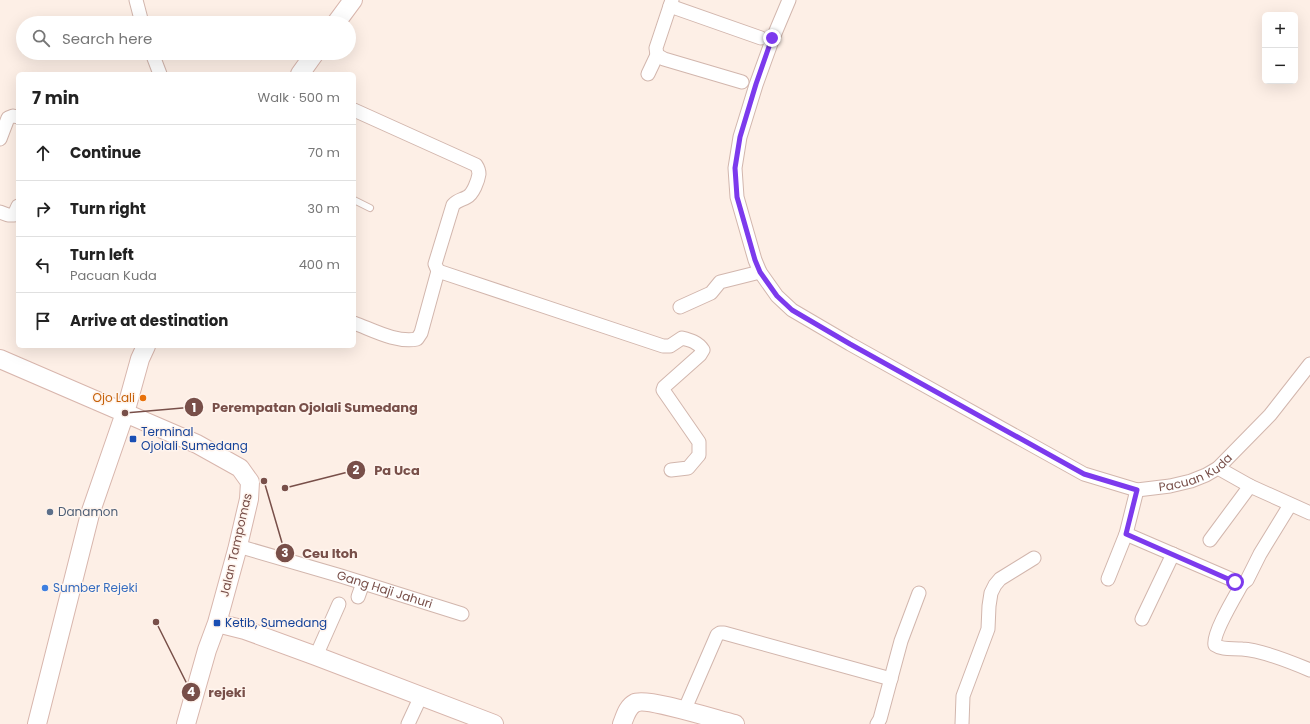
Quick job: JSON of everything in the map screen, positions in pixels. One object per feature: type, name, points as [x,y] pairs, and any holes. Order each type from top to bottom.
[{"type":"street","points":[[136,0],[140,16]]},
{"type":"street","name":"Pacuan Kuda","points":[[789,0],[772,38],[756,84],[740,137],[735,168],[737,197],[755,260],[760,272],[777,296],[792,310],[850,344],[1084,474],[1137,490],[1170,486],[1191,481],[1206,476],[1218,468],[1270,415],[1310,364]]},
{"type":"street","points":[[340,16],[348,2]]},
{"type":"street","points":[[648,74],[657,55],[656,48],[671,3],[760,38]]},
{"type":"street","points":[[657,55],[664,59],[742,82]]},
{"type":"street","points":[[155,60],[159,72]]},
{"type":"street","points":[[301,72],[310,60]]},
{"type":"street","points":[[356,111],[476,165],[479,169],[479,174],[471,193],[453,205],[435,264],[438,271],[421,333],[417,339],[411,340],[396,338],[356,324]]},
{"type":"street","points":[[0,139],[8,118],[12,116],[16,117]]},
{"type":"street","points":[[0,212],[8,215],[14,215],[16,210]]},
{"type":"street","points":[[438,271],[663,346],[670,346],[682,338],[689,339],[698,344],[702,350],[700,355],[664,387],[663,390],[686,425],[698,438],[699,442],[699,454],[688,468],[671,470]]},
{"type":"street","points":[[680,307],[711,293],[720,282],[760,272]]},
{"type":"street","points":[[37,724],[90,514],[125,413],[140,359],[145,348]]},
{"type":"street","name":"Jalan Tampomas","points":[[0,359],[197,444],[240,468],[250,482],[249,499],[238,546],[217,623],[207,650],[186,724]]},
{"type":"street","points":[[1218,468],[1250,486],[1310,513]]},
{"type":"street","points":[[1210,540],[1250,486]]},
{"type":"street","points":[[1108,579],[1126,534],[1137,490]]},
{"type":"street","points":[[1290,505],[1260,554],[1247,580],[1242,584],[1221,623],[1214,640],[1215,645],[1219,648],[1245,649],[1291,662],[1310,670]]},
{"type":"street","points":[[1126,534],[1242,584]]},
{"type":"street","name":"Gang Haji Jahuri","points":[[238,546],[462,614]]},
{"type":"street","points":[[1142,619],[1173,554]]},
{"type":"street","points":[[962,724],[963,696],[988,629],[991,593],[1000,578],[1034,558]]},
{"type":"street","points":[[358,597],[363,583]]},
{"type":"street","points":[[877,724],[880,719],[901,641],[919,593]]},
{"type":"street","points":[[316,656],[339,604]]},
{"type":"street","points":[[217,623],[245,630],[494,724]]},
{"type":"street","points":[[688,716],[716,635],[720,633],[891,679]]},
{"type":"street","points":[[408,724],[421,696]]},
{"type":"street","points":[[622,724],[629,707],[635,703],[644,701],[688,716],[735,724]]},
{"type":"lane","points":[[356,201],[370,208]]},
{"type":"place","name":"Ojo Lali","points":[[143,398]]},
{"type":"place","name":"Perempatan Ojolali Sumedang","points":[[125,413]]},
{"type":"place","name":"Terminal Ojolali Sumedang","points":[[133,439]]},
{"type":"place","name":"Ceu Itoh","points":[[264,481]]},
{"type":"place","name":"Pa Uca","points":[[285,488]]},
{"type":"place","name":"Danamon","points":[[50,512]]},
{"type":"place","name":"Sumber Rejeki","points":[[45,588]]},
{"type":"place","name":"rejeki","points":[[156,622]]},
{"type":"place","name":"Ketib, Sumedang","points":[[217,623]]},
{"type":"route","points":[[772,38],[740,137],[735,168],[737,197],[755,260],[760,272],[777,296],[792,310],[850,344],[1084,474],[1137,490],[1126,534],[1235,582]]}]
